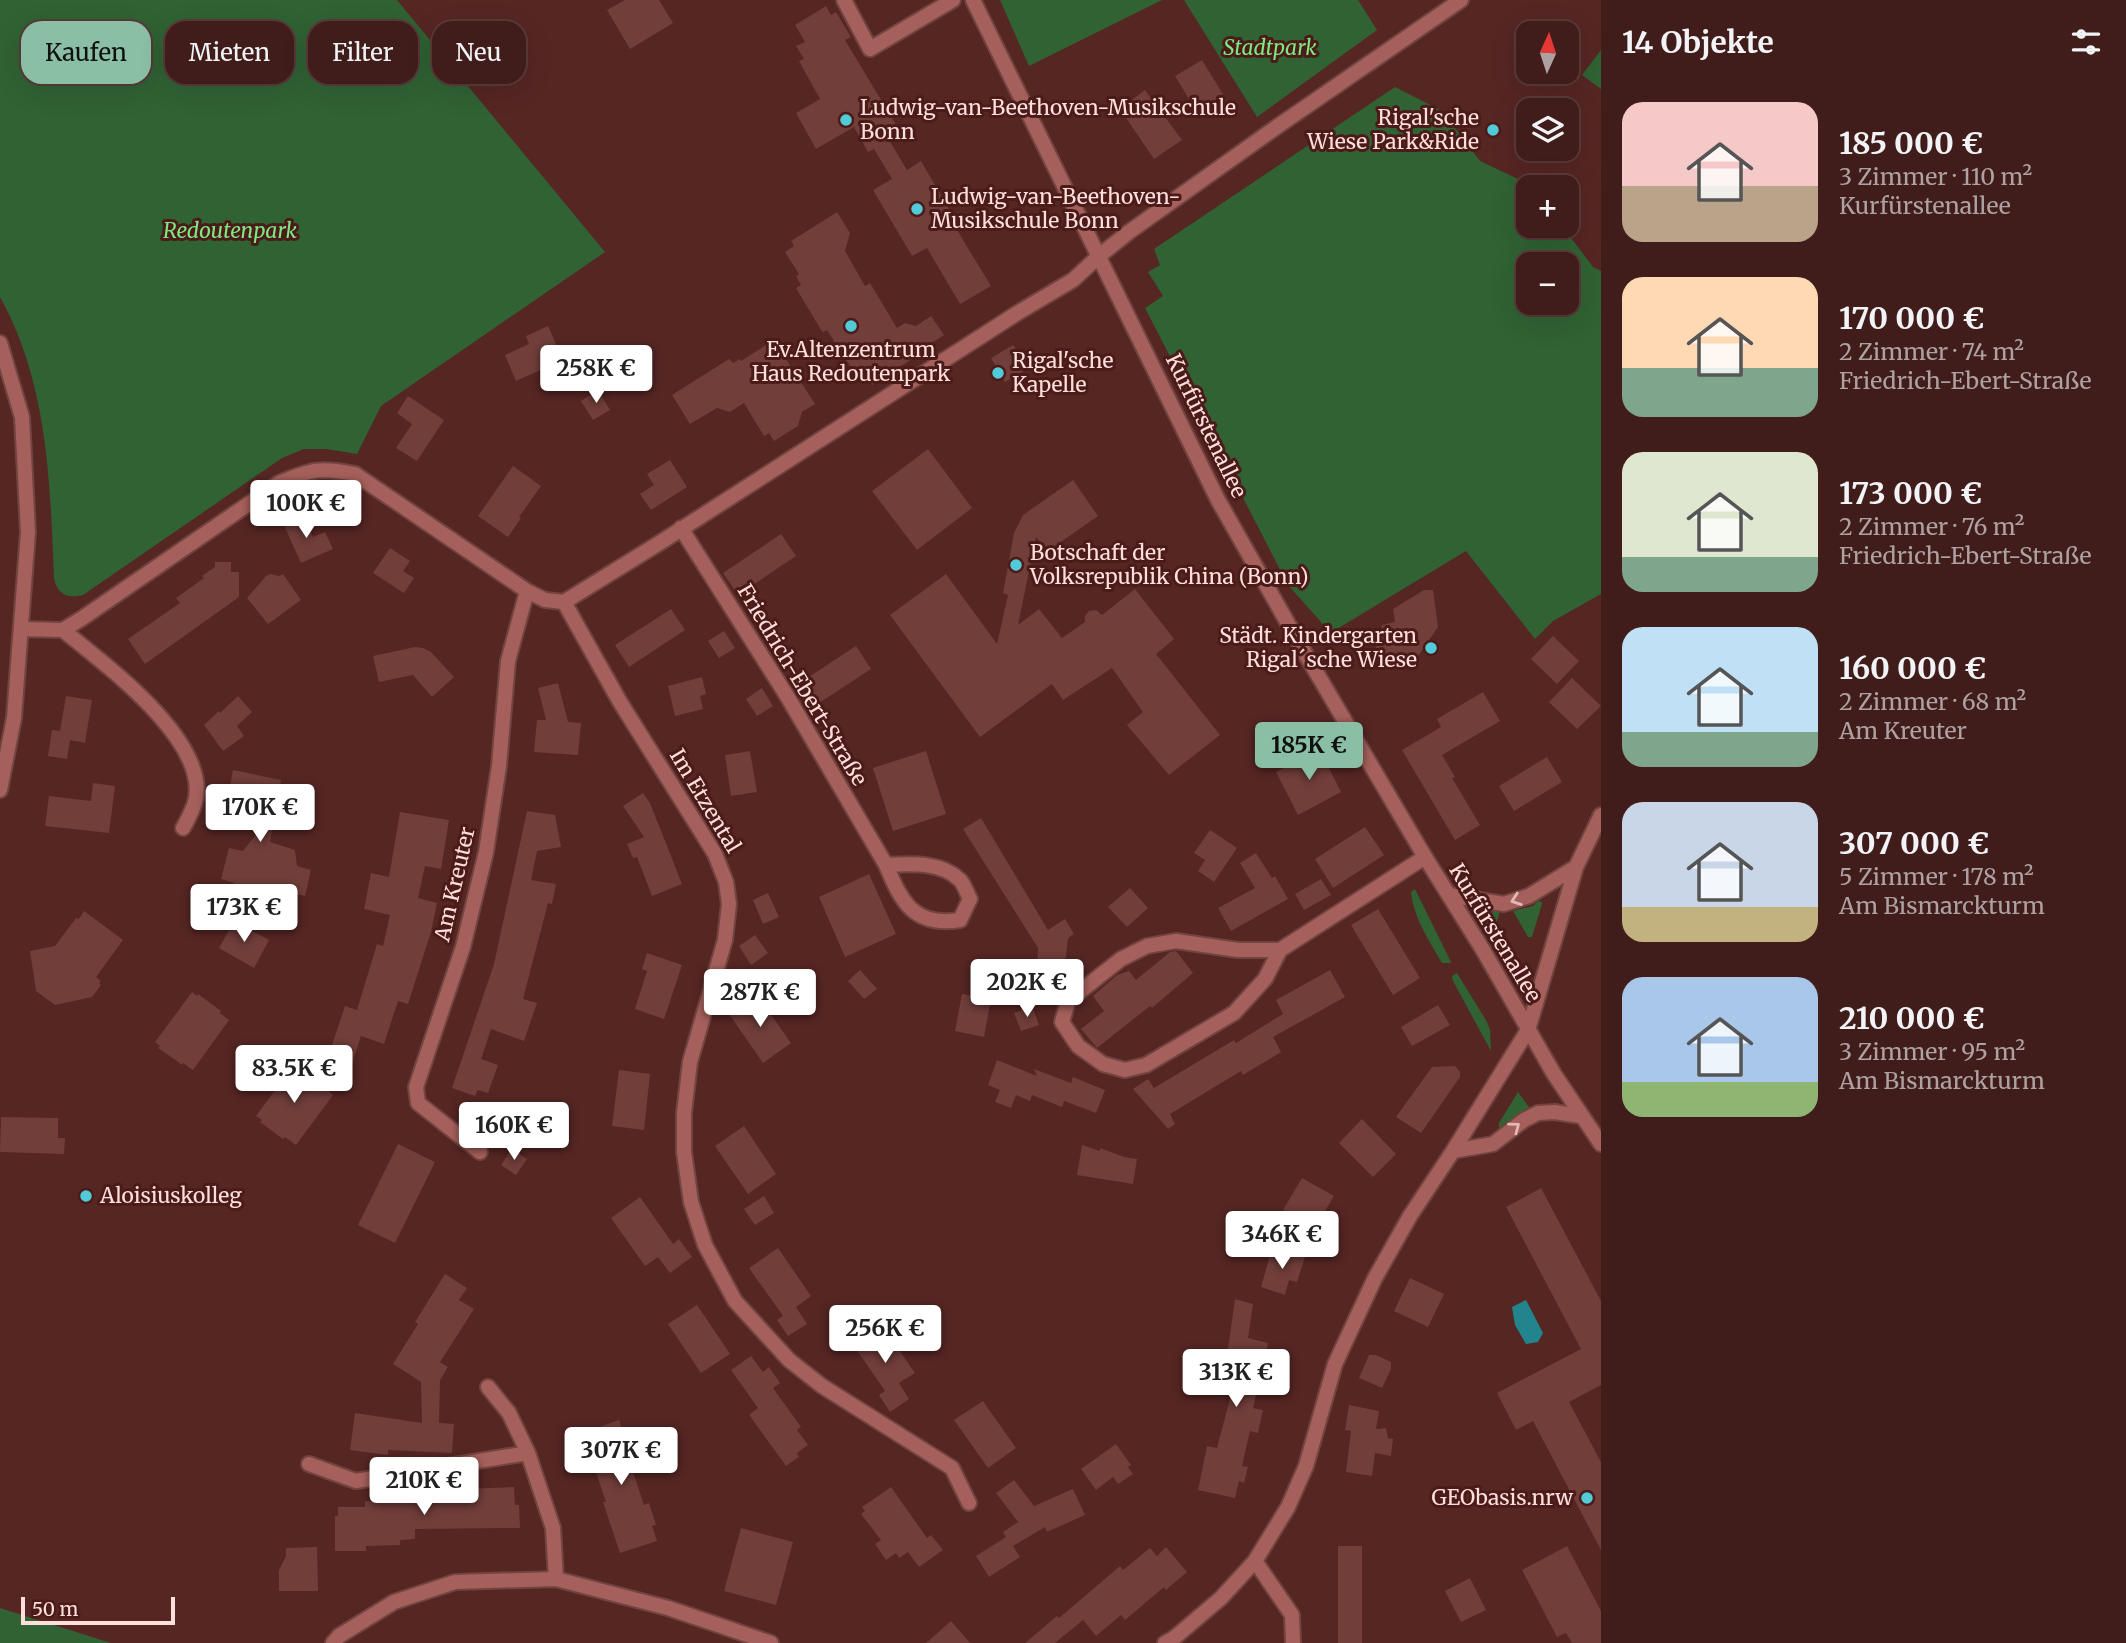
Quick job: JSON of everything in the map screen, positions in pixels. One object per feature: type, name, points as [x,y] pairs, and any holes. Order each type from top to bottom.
[{"type":"street","points":[[844,0],[870,49],[953,0]]},
{"type":"street","name":"Kurfürstenallee","points":[[973,0],[1218,500],[1298,643],[1425,857],[1483,950],[1528,1030],[1601,1144]]},
{"type":"street","points":[[22,629],[63,630],[279,483],[303,472],[329,469],[355,474],[527,590],[545,600],[564,602],[1073,280],[1129,232],[1461,0]]},
{"type":"street","points":[[0,343],[22,417],[28,532],[14,718],[0,790]]},
{"type":"street","name":"Friedrich-Ebert-Straße","points":[[681,528],[787,696],[886,865],[898,894],[913,913],[943,923],[960,920],[970,899],[960,880],[939,867],[886,865]]},
{"type":"street","name":"Am Kreuter","points":[[480,1152],[418,1103],[416,1087],[463,947],[486,852],[499,766],[508,661],[527,590]]},
{"type":"street","name":"Im Etzental","points":[[564,602],[620,702],[715,854],[726,882],[729,904],[726,940],[690,1062],[684,1113],[684,1152],[691,1202],[705,1245],[735,1301],[789,1360],[822,1386],[952,1468],[969,1503]]},
{"type":"street","points":[[63,630],[129,684],[173,732],[189,757],[196,784],[196,798],[183,828]]},
{"type":"street","points":[[1165,1643],[1221,1598],[1255,1561],[1288,1507],[1301,1478],[1335,1364],[1375,1278],[1410,1216],[1454,1151],[1528,1030],[1576,867],[1601,815]]},
{"type":"street","name":"Kurfürstenallee","points":[[1280,950],[1238,950],[1176,941],[1147,946],[1121,959],[1068,1001],[1062,1022],[1078,1046],[1103,1064],[1125,1070],[1146,1065],[1234,1013],[1265,979],[1280,950],[1425,857]]},
{"type":"street","points":[[1449,895],[1504,904],[1529,896],[1576,867]]},
{"type":"street","points":[[1454,1151],[1493,1144],[1524,1120],[1538,1113],[1554,1112],[1581,1116]]},
{"type":"street","points":[[488,1387],[509,1413],[527,1453],[553,1528],[556,1579]]},
{"type":"street","points":[[309,1464],[356,1481],[527,1453]]},
{"type":"street","points":[[1255,1561],[1292,1615],[1293,1643]]},
{"type":"street","points":[[333,1643],[339,1636],[394,1602],[455,1582],[556,1579],[668,1608],[771,1643]]},
{"type":"green space","name":"Redoutenpark","points":[[0,0],[397,0],[414,21],[308,21],[308,84],[418,84],[418,25],[432,42],[432,84],[466,84],[605,252],[381,406],[357,454],[304,449],[282,458],[83,595],[72,596],[60,591],[54,578],[44,433],[28,364],[0,297]]},
{"type":"green space","points":[[1000,0],[1162,0],[1029,66]]},
{"type":"green space","name":"Stadtpark","points":[[1184,0],[1358,0],[1377,30],[1257,117]]},
{"type":"green space","points":[[1601,50],[1601,89],[1582,75]]},
{"type":"green space","points":[[1395,87],[1442,111],[1480,161],[1516,178],[1516,238],[1571,238],[1593,267],[1601,271],[1601,594],[1553,621],[1535,639],[1466,551],[1327,635],[1321,622],[1288,585],[1145,308],[1163,296],[1148,272],[1160,265],[1154,249]]},
{"type":"green space","points":[[1415,889],[1450,963],[1442,963],[1423,929],[1411,892]]},
{"type":"green space","points":[[1538,901],[1542,904],[1532,937],[1528,937],[1513,911],[1533,906]]},
{"type":"green space","points":[[1477,910],[1500,911],[1493,936]]},
{"type":"green space","points":[[1457,973],[1487,1022],[1491,1051],[1453,981],[1452,976]]},
{"type":"green space","points":[[1518,1092],[1529,1107],[1499,1128],[1499,1123]]},
{"type":"green space","points":[[0,1608],[111,1643],[0,1643]]},
{"type":"water","points":[[1526,1300],[1543,1333],[1538,1342],[1526,1344],[1515,1325],[1512,1307]]},
{"type":"building","points":[[625,0],[659,0],[673,23],[630,49],[607,10]]},
{"type":"building","points":[[826,6],[831,15],[836,12],[851,37],[845,40],[901,133],[889,140],[907,170],[921,161],[960,228],[957,230],[991,286],[960,304],[927,248],[912,256],[873,190],[892,179],[874,149],[868,152],[854,127],[816,149],[796,113],[820,99],[799,61],[804,59],[796,46],[805,42],[795,25]]},
{"type":"building","points":[[1202,60],[1227,101],[1200,117],[1175,76]]},
{"type":"building","points":[[1145,90],[1182,140],[1154,159],[1120,109]]},
{"type":"building","points":[[837,212],[850,233],[845,251],[865,286],[870,283],[897,328],[905,323],[916,326],[931,316],[944,335],[932,343],[936,349],[918,361],[915,357],[872,385],[868,379],[861,383],[827,330],[821,330],[796,288],[801,285],[796,276],[799,274],[785,252],[794,246],[791,241]]},
{"type":"building","points":[[548,326],[563,360],[516,381],[505,355],[529,344],[526,336]]},
{"type":"building","points":[[771,342],[774,347],[777,345],[815,404],[802,412],[798,426],[774,441],[769,433],[764,436],[744,403],[730,412],[717,408],[690,424],[672,395],[729,359],[733,363],[740,359],[741,361]]},
{"type":"building","points":[[1013,345],[1027,369],[1005,382],[991,358]]},
{"type":"building","points":[[598,390],[610,410],[593,420],[581,401]]},
{"type":"building","points":[[408,396],[444,420],[417,461],[396,448],[412,424],[397,413]]},
{"type":"building","points":[[928,449],[972,508],[917,550],[872,491]]},
{"type":"building","points":[[670,460],[687,487],[651,510],[640,494],[654,485],[647,474]]},
{"type":"building","points":[[513,466],[541,486],[508,537],[478,516]]},
{"type":"building","points":[[1073,480],[1098,516],[1048,551],[1036,537],[1018,625],[1039,609],[1062,638],[1085,622],[1089,611],[1096,610],[1102,615],[1135,589],[1174,639],[1156,654],[1220,735],[1169,775],[1127,725],[1143,712],[1112,668],[1063,700],[1052,684],[980,737],[890,615],[946,574],[997,644],[1008,595],[1003,593],[1014,533],[1023,515]]},
{"type":"building","points":[[303,515],[313,537],[325,532],[333,549],[301,563],[283,523]]},
{"type":"building","points":[[781,534],[796,556],[738,595],[723,573]]},
{"type":"building","points":[[390,548],[410,561],[403,571],[414,578],[404,593],[373,573]]},
{"type":"building","points":[[215,562],[231,562],[231,572],[239,572],[239,597],[145,664],[128,639],[180,603],[176,598],[204,578],[202,576],[215,567]]},
{"type":"building","points":[[270,574],[283,574],[301,600],[268,624],[247,598]]},
{"type":"building","points":[[1424,590],[1433,590],[1438,627],[1414,662],[1376,668],[1374,654],[1382,625],[1395,622],[1393,609]]},
{"type":"building","points":[[671,609],[685,630],[629,667],[615,645]]},
{"type":"building","points":[[724,631],[735,648],[719,658],[708,641]]},
{"type":"building","points":[[1553,636],[1579,661],[1557,684],[1531,659]]},
{"type":"building","points":[[856,646],[871,669],[813,707],[798,684]]},
{"type":"building","points":[[415,647],[431,652],[454,677],[432,697],[413,675],[379,682],[373,656]]},
{"type":"building","points":[[702,677],[706,694],[700,696],[703,709],[675,716],[668,686]]},
{"type":"building","points":[[1572,678],[1601,706],[1577,729],[1549,702]]},
{"type":"building","points":[[558,683],[568,722],[581,723],[578,755],[534,752],[537,720],[546,720],[538,688]]},
{"type":"building","points":[[762,688],[773,706],[757,716],[746,699]]},
{"type":"building","points":[[1483,692],[1500,721],[1442,755],[1455,777],[1452,778],[1480,825],[1455,840],[1402,750],[1441,727],[1437,719]]},
{"type":"building","points":[[66,696],[92,700],[85,743],[70,740],[67,759],[48,756],[52,730],[60,731]]},
{"type":"building","points":[[238,696],[252,712],[237,726],[244,736],[223,751],[204,725]]},
{"type":"building","points":[[1320,750],[1341,792],[1298,815],[1276,772]]},
{"type":"building","points":[[750,751],[757,792],[731,796],[725,755]]},
{"type":"building","points":[[926,751],[946,814],[893,831],[873,768]]},
{"type":"building","points":[[1547,757],[1562,782],[1514,811],[1499,786]]},
{"type":"building","points":[[233,770],[281,780],[270,842],[295,850],[297,866],[311,870],[305,896],[266,887],[261,907],[236,900],[234,883],[221,879],[229,848],[243,851],[267,821],[225,813]]},
{"type":"building","points":[[93,783],[115,786],[109,833],[45,826],[49,796],[91,801]]},
{"type":"building","points":[[643,793],[650,803],[682,884],[652,896],[637,857],[633,858],[627,844],[644,837],[623,806]]},
{"type":"building","points":[[527,811],[555,815],[561,847],[537,851],[531,880],[556,884],[552,904],[548,903],[523,999],[537,1003],[524,1041],[491,1029],[481,1059],[498,1065],[488,1093],[478,1090],[475,1096],[452,1088],[494,964]]},
{"type":"building","points":[[400,812],[449,820],[441,869],[425,866],[418,898],[437,903],[431,932],[408,1004],[398,1001],[384,1044],[361,1036],[352,1064],[331,1048],[345,1006],[357,1010],[377,944],[383,946],[390,915],[364,909],[371,873],[389,877]]},
{"type":"building","points":[[981,818],[1048,930],[1065,919],[1074,934],[1068,938],[1064,973],[1037,971],[1038,948],[963,829]]},
{"type":"building","points":[[1365,827],[1384,855],[1333,888],[1315,859]]},
{"type":"building","points":[[1210,830],[1237,848],[1214,882],[1198,871],[1205,860],[1194,853]]},
{"type":"building","points":[[1256,853],[1272,878],[1275,876],[1288,899],[1231,931],[1218,908],[1255,888],[1240,863]]},
{"type":"building","points":[[869,874],[896,934],[845,957],[819,897]]},
{"type":"building","points":[[1321,879],[1331,895],[1304,910],[1295,894]]},
{"type":"building","points":[[1130,888],[1148,908],[1127,927],[1108,907]]},
{"type":"building","points":[[768,893],[779,917],[763,924],[753,900]]},
{"type":"building","points":[[1378,909],[1420,978],[1393,995],[1351,925]]},
{"type":"building","points":[[84,911],[123,940],[96,977],[101,981],[101,985],[92,997],[55,1005],[36,991],[30,951],[55,946]]},
{"type":"building","points":[[234,921],[269,940],[254,968],[219,948]]},
{"type":"building","points":[[755,935],[768,953],[751,965],[739,946]]},
{"type":"building","points":[[1176,951],[1193,973],[1152,1008],[1150,1006],[1097,1048],[1081,1029],[1104,1011],[1093,996],[1117,975],[1129,971],[1136,980],[1170,952]]},
{"type":"building","points":[[647,953],[682,965],[664,1019],[635,1009],[647,971],[642,969]]},
{"type":"building","points":[[860,970],[877,989],[864,999],[848,981]]},
{"type":"building","points":[[1330,970],[1345,997],[1273,1037],[1281,1052],[1243,1075],[1241,1071],[1170,1114],[1175,1124],[1168,1129],[1133,1089],[1148,1079],[1154,1088],[1234,1040],[1236,1043],[1283,1014],[1276,1000]]},
{"type":"building","points":[[192,992],[221,1011],[229,1020],[193,1070],[158,1048],[160,1046],[155,1042]]},
{"type":"building","points":[[962,994],[991,999],[984,1037],[955,1031]]},
{"type":"building","points":[[757,995],[791,1043],[763,1063],[729,1014]]},
{"type":"building","points":[[1438,1005],[1450,1025],[1412,1046],[1401,1027]]},
{"type":"building","points":[[1032,1006],[1039,1025],[1021,1031],[1014,1013]]},
{"type":"building","points":[[997,1060],[1037,1076],[1034,1069],[1071,1083],[1073,1077],[1105,1090],[1096,1113],[1064,1101],[1062,1107],[1032,1095],[1030,1101],[1016,1095],[1011,1108],[995,1102],[1000,1090],[988,1085]]},
{"type":"building","points":[[293,1066],[298,1070],[300,1067],[333,1095],[296,1145],[285,1137],[283,1139],[256,1116]]},
{"type":"building","points":[[1455,1066],[1460,1077],[1421,1133],[1396,1117],[1432,1067]]},
{"type":"building","points":[[619,1070],[650,1074],[644,1130],[612,1126]]},
{"type":"building","points":[[1,1117],[58,1118],[58,1138],[65,1138],[64,1154],[0,1152]]},
{"type":"building","points":[[1362,1119],[1396,1154],[1373,1177],[1339,1143]]},
{"type":"building","points":[[744,1126],[776,1174],[748,1194],[715,1146]]},
{"type":"building","points":[[398,1144],[435,1162],[395,1243],[358,1225]]},
{"type":"building","points":[[1082,1145],[1137,1159],[1133,1184],[1077,1175]]},
{"type":"building","points":[[512,1149],[527,1159],[516,1175],[501,1165]]},
{"type":"building","points":[[1302,1178],[1334,1196],[1315,1228],[1283,1210]]},
{"type":"building","points":[[1541,1188],[1601,1301],[1601,1385],[1569,1402],[1601,1462],[1601,1550],[1533,1421],[1516,1430],[1497,1393],[1581,1349],[1506,1207]]},
{"type":"building","points":[[764,1196],[774,1213],[755,1225],[744,1209]]},
{"type":"building","points":[[640,1197],[673,1244],[679,1239],[692,1257],[670,1273],[658,1257],[645,1266],[611,1218]]},
{"type":"building","points":[[778,1248],[811,1296],[796,1307],[807,1324],[788,1336],[777,1320],[783,1316],[749,1268]]},
{"type":"building","points":[[1272,1248],[1305,1257],[1297,1282],[1289,1280],[1285,1295],[1261,1287]]},
{"type":"building","points":[[445,1274],[467,1288],[459,1300],[474,1309],[440,1362],[448,1367],[440,1380],[439,1423],[454,1424],[452,1453],[388,1450],[388,1455],[350,1450],[355,1413],[422,1423],[421,1382],[393,1364]]},
{"type":"building","points":[[1410,1278],[1444,1294],[1428,1327],[1394,1311]]},
{"type":"building","points":[[1235,1299],[1253,1304],[1248,1338],[1268,1343],[1253,1408],[1263,1410],[1258,1433],[1250,1431],[1242,1466],[1248,1467],[1244,1483],[1239,1481],[1235,1498],[1198,1490],[1207,1446],[1217,1448],[1237,1372],[1225,1370]]},
{"type":"building","points":[[697,1305],[730,1354],[701,1373],[668,1324]]},
{"type":"building","points":[[881,1324],[915,1373],[899,1383],[909,1399],[890,1412],[879,1395],[885,1391],[852,1343]]},
{"type":"building","points":[[1369,1355],[1376,1355],[1391,1362],[1391,1369],[1382,1388],[1359,1378]]},
{"type":"building","points":[[751,1356],[763,1372],[769,1367],[780,1383],[773,1388],[801,1427],[797,1430],[808,1445],[797,1453],[799,1457],[786,1466],[750,1416],[758,1408],[731,1370]]},
{"type":"building","points":[[983,1401],[1016,1448],[988,1468],[954,1420]]},
{"type":"building","points":[[1349,1405],[1379,1411],[1376,1429],[1386,1428],[1388,1438],[1393,1439],[1391,1456],[1375,1453],[1372,1476],[1346,1472],[1351,1431],[1345,1430]]},
{"type":"building","points":[[619,1420],[624,1434],[628,1433],[636,1455],[631,1456],[636,1471],[633,1472],[644,1505],[649,1503],[656,1525],[652,1526],[657,1541],[620,1553],[583,1433]]},
{"type":"building","points":[[1116,1444],[1131,1465],[1128,1467],[1133,1474],[1118,1484],[1113,1477],[1096,1490],[1081,1469]]},
{"type":"building","points":[[1014,1480],[1034,1506],[1073,1489],[1085,1515],[1047,1532],[1045,1527],[1013,1546],[1020,1557],[989,1577],[976,1556],[1006,1537],[1003,1532],[1018,1522],[996,1493]]},
{"type":"building","points":[[514,1487],[515,1505],[519,1505],[520,1528],[415,1529],[415,1539],[400,1540],[400,1545],[366,1546],[366,1551],[335,1551],[335,1516],[338,1516],[338,1507],[365,1507],[365,1501],[386,1501],[386,1498],[435,1497],[436,1490]]},
{"type":"building","points":[[891,1487],[927,1538],[931,1535],[943,1550],[919,1567],[908,1552],[899,1558],[896,1553],[886,1560],[875,1544],[881,1540],[861,1514],[865,1511],[862,1507]]},
{"type":"building","points":[[741,1528],[793,1542],[776,1605],[724,1591]]},
{"type":"building","points":[[1338,1546],[1362,1546],[1362,1643],[1338,1643]]},
{"type":"building","points":[[1567,1546],[1601,1611],[1601,1643],[1572,1643],[1566,1633],[1557,1637],[1522,1570]]},
{"type":"building","points":[[317,1547],[318,1591],[279,1591],[279,1570],[286,1556],[286,1548]]},
{"type":"building","points":[[1166,1547],[1187,1572],[1166,1590],[1164,1587],[1125,1620],[1121,1615],[1096,1636],[1083,1620],[1055,1643],[1025,1643],[1120,1566],[1123,1570],[1150,1548],[1157,1556]]},
{"type":"building","points":[[1470,1578],[1486,1610],[1461,1622],[1445,1591]]},
{"type":"building","points":[[951,1621],[970,1643],[926,1643]]},
{"type":"place","name":"Ludwig-van-Beethoven-Musikschule Bonn","points":[[846,120]]},
{"type":"place","name":"Rigal'sche Wiese Park&Ride","points":[[1493,130]]},
{"type":"place","name":"Ludwig-van-Beethoven- Musikschule Bonn","points":[[917,209]]},
{"type":"place","name":"Ev.Altenzentrum Haus Redoutenpark","points":[[851,326]]},
{"type":"place","name":"Rigal'sche Kapelle","points":[[998,373]]},
{"type":"place","name":"Botschaft der Volksrepublik China (Bonn)","points":[[1016,565]]},
{"type":"place","name":"Städt. Kindergarten Rigal´sche Wiese","points":[[1431,648]]},
{"type":"place","name":"Aloisiuskolleg","points":[[86,1196]]},
{"type":"place","name":"GEObasis.nrw","points":[[1587,1498]]}]
